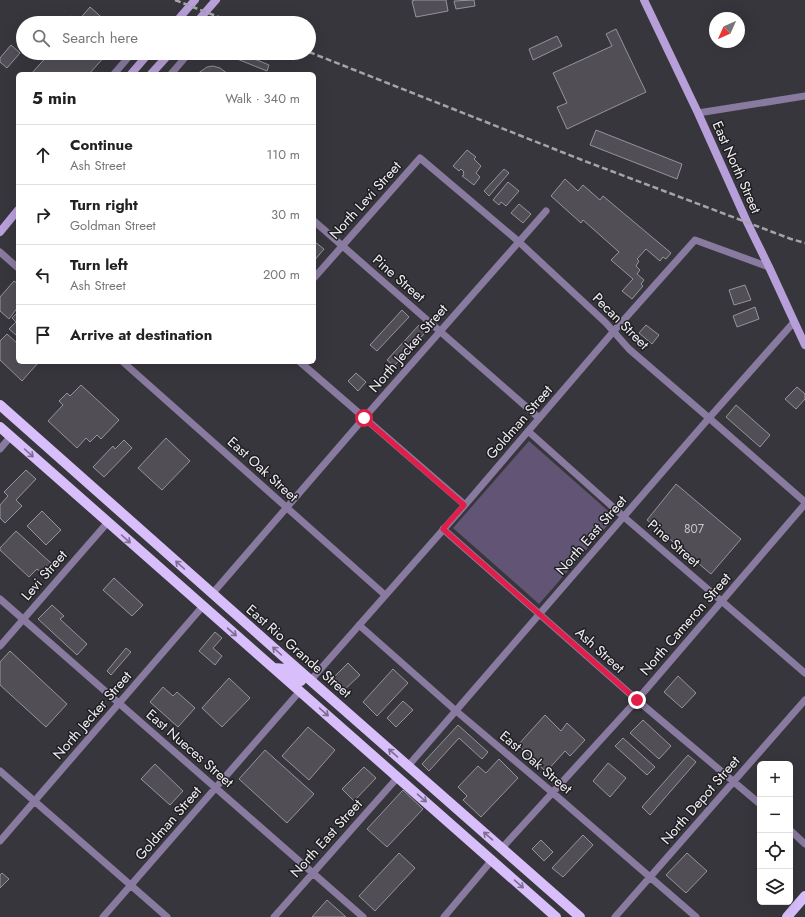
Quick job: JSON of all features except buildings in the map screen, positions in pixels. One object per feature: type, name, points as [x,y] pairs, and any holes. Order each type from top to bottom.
[{"type":"main road","name":"East Rio Grande Street","points":[[0,405],[310,681],[580,917]]},
{"type":"main road","name":"East Rio Grande Street","points":[[0,427],[556,917]]},
{"type":"main road","points":[[274,668],[286,669],[302,682],[310,681]]},
{"type":"main road","points":[[300,691],[308,690],[328,705],[338,705]]},
{"type":"main road","points":[[787,917],[805,896]]},
{"type":"street","points":[[181,16],[195,0]]},
{"type":"street","points":[[202,16],[216,0]]},
{"type":"street","name":"East North Street","points":[[644,0],[804,341]]},
{"type":"street","points":[[116,72],[126,60]]},
{"type":"street","points":[[133,72],[143,60]]},
{"type":"street","points":[[153,72],[164,60]]},
{"type":"street","points":[[173,72],[183,60]]},
{"type":"street","points":[[698,114],[805,96]]},
{"type":"street","name":"Pecan Street","points":[[420,158],[518,242],[606,323],[629,349],[710,418],[805,503]]},
{"type":"street","name":"North Levi Street","points":[[316,276],[420,158]]},
{"type":"street","name":"North Jecker Street","points":[[212,594],[286,507],[546,211]]},
{"type":"street","points":[[0,233],[16,213]]},
{"type":"street","points":[[0,233],[16,218]]},
{"type":"street","name":"Pine Street","points":[[316,223],[539,418]]},
{"type":"street","name":"Goldman Street","points":[[310,681],[613,332],[695,240],[770,267]]},
{"type":"street","points":[[0,252],[16,266]]},
{"type":"street","name":"North East Street","points":[[408,766],[455,710],[794,322]]},
{"type":"street","name":"East Oak Street","points":[[125,364],[385,595]]},
{"type":"street","points":[[302,364],[464,505]]},
{"type":"street","name":"Pine Street","points":[[528,430],[624,517],[805,673]]},
{"type":"street","points":[[0,449],[11,436]]},
{"type":"street","name":"North Cameron Street","points":[[502,848],[637,700],[805,503]]},
{"type":"street","name":"Levi Street","points":[[0,646],[108,522]]},
{"type":"street","name":"Ash Street","points":[[443,529],[637,700],[757,801]]},
{"type":"street","name":"East Nueces Street","points":[[0,599],[363,917]]},
{"type":"street","name":"North Jecker Street","points":[[0,841],[203,606]]},
{"type":"street","name":"East Oak Street","points":[[359,625],[455,710],[696,917]]},
{"type":"street","name":"Goldman Street","points":[[104,917],[300,691]]},
{"type":"street","name":"North Depot Street","points":[[615,917],[805,700]]},
{"type":"street","points":[[0,771],[167,917]]},
{"type":"street","name":"North East Street","points":[[274,917],[398,777]]},
{"type":"street","points":[[793,833],[805,844]]},
{"type":"street","points":[[444,917],[492,860]]},
{"type":"shaded area","points":[[529,441],[615,517],[539,604],[453,528]]},
{"type":"railway","points":[[175,0],[216,16]]},
{"type":"railway","points":[[316,55],[582,160],[805,243]]},
{"type":"route","points":[[364,418],[464,505],[443,529],[637,700]]}]
